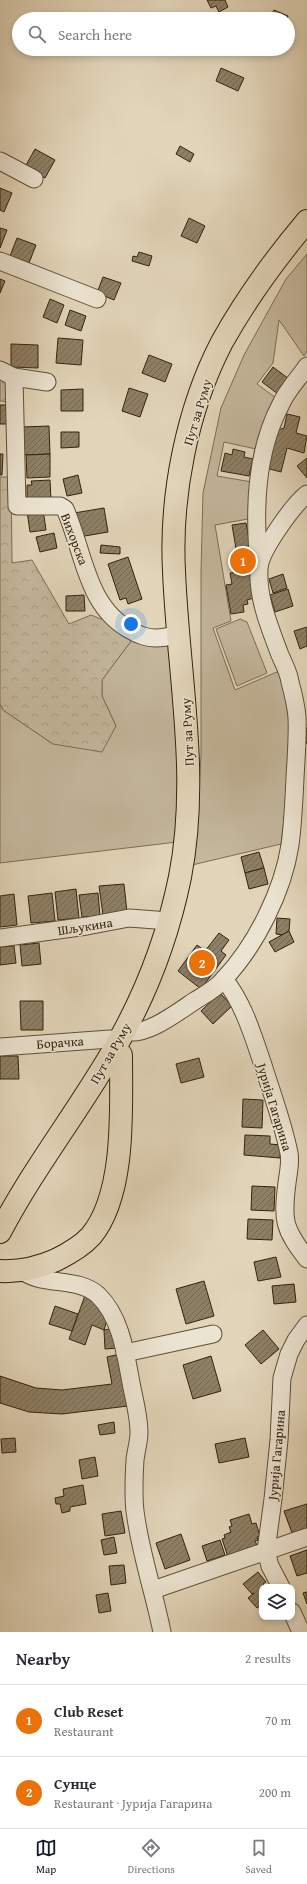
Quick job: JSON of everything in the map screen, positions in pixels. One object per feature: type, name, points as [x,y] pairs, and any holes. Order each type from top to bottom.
[{"type":"main road","name":"Пут за Руму","points":[[0,1232],[35,1172],[63,1132],[120,1039],[152,973],[169,921],[180,880],[189,812],[188,739],[174,570],[176,502],[180,475],[195,411],[209,370],[222,343],[242,308],[275,260],[307,221]]},
{"type":"main road","points":[[0,1271],[21,1270],[47,1264],[67,1255],[91,1236],[104,1213],[111,1196],[117,1164],[121,1111],[120,1039]]},
{"type":"street","points":[[0,161],[34,179]]},
{"type":"street","points":[[0,261],[97,299]]},
{"type":"street","name":"Борачка","points":[[0,1046],[110,1038],[120,1039],[131,1033],[146,1029],[159,1023],[212,990],[224,980],[248,947],[266,917],[281,880],[290,846],[297,716],[290,680],[262,603],[256,538],[257,506],[264,446],[269,429],[281,402],[307,366]]},
{"type":"street","name":"Вихорска","points":[[46,382],[7,374],[17,506],[60,506],[65,509],[95,595],[107,613],[117,623],[137,634],[154,638],[179,634]]},
{"type":"street","points":[[259,566],[272,539],[284,519],[307,494]]},
{"type":"street","name":"Шљукина","points":[[0,938],[87,926],[129,918],[169,921]]},
{"type":"street","name":"Јурија Гагарина","points":[[224,980],[230,986],[244,1014],[280,1120],[290,1155],[284,1202],[284,1220],[291,1236],[307,1259]]},
{"type":"street","points":[[21,1270],[29,1276],[84,1288],[97,1295],[112,1315],[118,1328],[136,1407],[139,1432],[134,1479],[135,1512],[162,1632]]},
{"type":"street","name":"Јурија Гагарина","points":[[279,1584],[270,1566],[266,1551],[279,1440],[282,1378],[289,1354],[296,1340],[307,1325]]},
{"type":"street","points":[[124,1353],[213,1334]]},
{"type":"street","points":[[153,1590],[307,1537]]},
{"type":"street","points":[[295,1619],[301,1632]]},
{"type":"green space","points":[[307,254],[307,351],[304,356],[279,320],[273,363],[257,384],[276,398],[262,429],[256,449],[224,442],[217,476],[252,482],[248,519],[215,525],[231,621],[213,628],[235,690],[279,671],[288,710],[289,732],[288,780],[281,844],[192,865],[196,842],[201,755],[201,572],[203,493],[221,408],[244,355],[286,279]]},
{"type":"green space","points":[[0,378],[10,384],[10,402],[0,401]]},
{"type":"green space","points":[[0,477],[11,477],[12,563],[32,560],[69,624],[91,615],[137,633],[102,680],[102,696],[116,726],[102,752],[53,744],[3,710],[0,704]]},
{"type":"green space","points":[[240,619],[247,622],[267,673],[237,686],[216,629]]},
{"type":"green space","points":[[137,633],[175,645],[179,753],[177,842],[0,863],[0,704],[3,710],[53,744],[116,726],[102,696],[102,680]]},
{"type":"building","points":[[207,0],[225,0],[228,7],[219,12],[216,6],[211,8]]},
{"type":"building","points":[[221,68],[244,78],[238,91],[216,81]]},
{"type":"building","points":[[180,146],[194,154],[190,162],[176,154]]},
{"type":"building","points":[[35,149],[55,160],[45,178],[25,167]]},
{"type":"building","points":[[0,188],[12,193],[4,212],[0,210]]},
{"type":"building","points":[[189,218],[205,226],[197,243],[181,236]]},
{"type":"building","points":[[0,228],[7,230],[0,248]]},
{"type":"building","points":[[17,238],[36,245],[29,263],[10,256]]},
{"type":"building","points":[[139,252],[152,256],[149,266],[132,261],[133,256],[137,257]]},
{"type":"building","points":[[103,277],[121,283],[114,300],[97,293]]},
{"type":"building","points":[[0,279],[5,281],[0,293]]},
{"type":"building","points":[[50,299],[64,305],[57,323],[43,317]]},
{"type":"building","points":[[70,310],[86,316],[81,331],[65,325]]},
{"type":"building","points":[[58,338],[83,340],[81,365],[56,363]]},
{"type":"building","points":[[11,344],[38,345],[38,368],[11,367]]},
{"type":"building","points":[[149,355],[172,364],[165,382],[142,373]]},
{"type":"building","points":[[273,367],[289,379],[278,394],[262,382]]},
{"type":"building","points":[[129,388],[148,394],[140,417],[122,411]]},
{"type":"building","points":[[83,389],[83,411],[61,411],[61,390]]},
{"type":"building","points":[[0,405],[10,405],[10,424],[0,424]]},
{"type":"building","points":[[287,414],[300,417],[296,433],[307,436],[304,453],[287,448],[281,472],[266,468],[275,431],[284,428]]},
{"type":"building","points":[[49,426],[50,454],[23,455],[22,427]]},
{"type":"building","points":[[61,432],[79,432],[79,447],[61,448]]},
{"type":"building","points":[[233,449],[245,452],[244,457],[253,459],[249,476],[221,471],[225,453],[232,455]]},
{"type":"building","points":[[0,454],[3,454],[2,475],[0,475]]},
{"type":"building","points":[[50,454],[50,477],[27,478],[26,455]]},
{"type":"building","points":[[307,458],[307,478],[297,466]]},
{"type":"building","points":[[78,475],[82,493],[67,496],[63,479]]},
{"type":"building","points":[[50,480],[51,500],[27,501],[27,485],[32,485],[31,481]]},
{"type":"building","points":[[104,508],[108,532],[79,537],[74,513]]},
{"type":"building","points":[[43,509],[46,530],[30,532],[27,511]]},
{"type":"building","points":[[246,523],[251,550],[246,551],[254,598],[247,600],[248,604],[243,605],[244,612],[231,614],[226,585],[232,584],[230,573],[240,572],[232,525]]},
{"type":"building","points":[[54,533],[57,548],[40,552],[36,537]]},
{"type":"building","points":[[101,545],[120,547],[120,554],[100,553]]},
{"type":"building","points":[[128,557],[142,599],[128,604],[126,598],[120,600],[108,564]]},
{"type":"building","points":[[283,574],[287,588],[273,593],[269,579]]},
{"type":"building","points":[[288,589],[293,606],[275,612],[270,595]]},
{"type":"building","points":[[84,595],[85,611],[66,611],[66,596]]},
{"type":"building","points":[[307,627],[307,646],[300,649],[294,631]]},
{"type":"building","points":[[307,728],[307,744],[302,729]]},
{"type":"building","points":[[259,852],[264,868],[245,873],[241,857]]},
{"type":"building","points":[[264,868],[268,884],[249,889],[245,873]]},
{"type":"building","points":[[124,884],[127,912],[103,915],[99,886]]},
{"type":"building","points":[[76,889],[79,918],[58,920],[55,892]]},
{"type":"building","points":[[52,893],[55,921],[31,923],[28,896]]},
{"type":"building","points":[[98,893],[100,916],[82,917],[79,895]]},
{"type":"building","points":[[14,894],[17,925],[0,927],[0,896]]},
{"type":"building","points":[[277,918],[290,919],[289,931],[283,935],[276,934]]},
{"type":"building","points":[[289,931],[294,942],[275,952],[269,942]]},
{"type":"building","points":[[219,933],[229,940],[221,951],[226,955],[201,989],[178,971],[197,945],[205,951]]},
{"type":"building","points":[[39,943],[41,964],[22,966],[20,945]]},
{"type":"building","points":[[14,946],[16,963],[0,965],[0,947]]},
{"type":"building","points":[[220,993],[232,1006],[213,1024],[201,1011]]},
{"type":"building","points":[[20,1001],[43,1001],[43,1030],[21,1030]]},
{"type":"building","points":[[0,1056],[18,1056],[19,1079],[0,1079]]},
{"type":"building","points":[[199,1058],[204,1077],[181,1083],[176,1064]]},
{"type":"building","points":[[243,1099],[263,1100],[262,1128],[242,1127]]},
{"type":"building","points":[[245,1135],[270,1136],[270,1144],[281,1145],[280,1158],[244,1155]]},
{"type":"building","points":[[252,1186],[275,1187],[274,1211],[251,1210]]},
{"type":"building","points":[[248,1219],[273,1220],[272,1240],[247,1239]]},
{"type":"building","points":[[276,1257],[281,1277],[258,1281],[254,1262]]},
{"type":"building","points":[[204,1281],[214,1316],[186,1324],[176,1289]]},
{"type":"building","points":[[294,1284],[296,1302],[274,1304],[272,1286]]},
{"type":"building","points":[[86,1293],[109,1314],[104,1330],[92,1325],[85,1345],[69,1339]]},
{"type":"building","points":[[55,1306],[78,1314],[72,1331],[49,1324]]},
{"type":"building","points":[[116,1328],[118,1348],[105,1349],[104,1330]]},
{"type":"building","points":[[263,1330],[279,1349],[261,1364],[245,1345]]},
{"type":"building","points":[[120,1354],[128,1406],[62,1414],[29,1412],[0,1403],[0,1376],[36,1388],[62,1390],[112,1384],[107,1357]]},
{"type":"building","points":[[211,1356],[221,1391],[193,1399],[183,1365]]},
{"type":"building","points":[[114,1422],[115,1433],[100,1435],[98,1425]]},
{"type":"building","points":[[15,1438],[16,1452],[2,1453],[1,1439]]},
{"type":"building","points":[[245,1438],[249,1457],[219,1463],[215,1444]]},
{"type":"building","points":[[95,1457],[98,1476],[82,1479],[79,1460]]},
{"type":"building","points":[[83,1485],[86,1504],[70,1507],[70,1511],[62,1513],[60,1504],[56,1504],[55,1498],[64,1496],[63,1489]]},
{"type":"building","points":[[307,1504],[307,1528],[292,1533],[284,1511]]},
{"type":"building","points":[[121,1511],[125,1533],[105,1536],[102,1514]]},
{"type":"building","points":[[249,1514],[252,1524],[256,1523],[260,1536],[257,1537],[258,1540],[255,1541],[257,1545],[228,1557],[222,1539],[225,1538],[224,1535],[231,1532],[229,1527],[232,1526],[230,1520]]},
{"type":"building","points":[[181,1534],[190,1560],[165,1569],[156,1543]]},
{"type":"building","points":[[114,1537],[117,1553],[104,1555],[101,1540]]},
{"type":"building","points":[[220,1540],[225,1555],[207,1561],[202,1546]]},
{"type":"building","points":[[307,1550],[307,1573],[297,1576],[290,1556]]},
{"type":"building","points":[[124,1565],[126,1583],[111,1585],[109,1566]]},
{"type":"building","points":[[258,1572],[266,1582],[259,1584],[259,1606],[257,1608],[248,1598],[254,1593],[252,1594],[243,1584]]},
{"type":"building","points":[[307,1592],[307,1604],[303,1593]]},
{"type":"building","points":[[108,1593],[111,1611],[99,1613],[96,1595]]},
{"type":"place","name":"Club Reset","points":[[243,561]]},
{"type":"place","name":"Сунце","points":[[202,963]]}]
